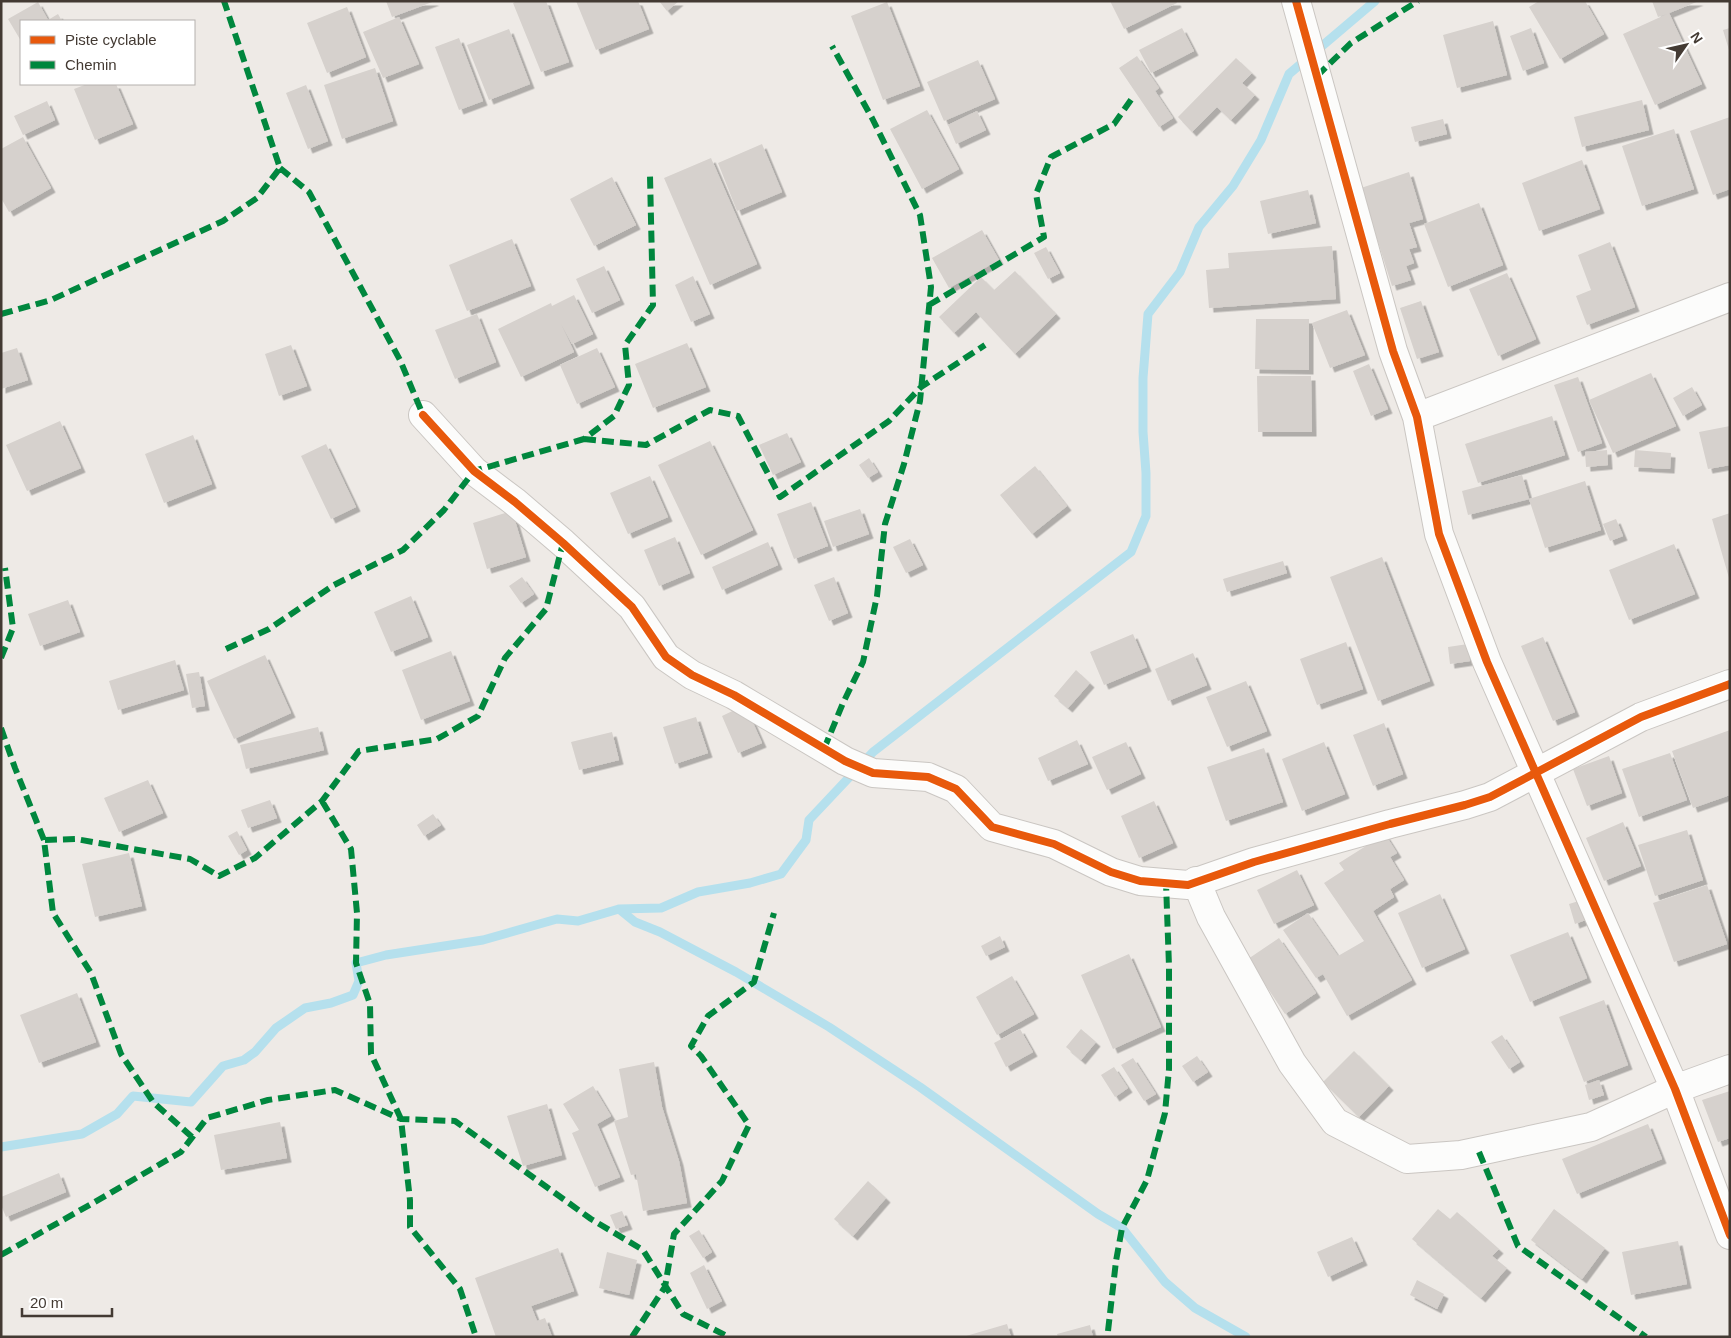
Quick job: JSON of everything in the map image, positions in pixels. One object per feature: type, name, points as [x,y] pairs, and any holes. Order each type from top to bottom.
[{"type":"street","points":[[1296,1],[1393,351],[1416,417],[1440,534],[1487,662],[1675,1090],[1730,1235]]},
{"type":"street","points":[[1416,417],[1730,297]]},
{"type":"street","points":[[423,415],[474,471],[515,502],[563,543],[632,607],[666,657],[692,675],[734,695],[845,762],[873,773],[928,777],[956,789],[992,827],[1054,844],[1111,872],[1140,881],[1188,884],[1254,862],[1490,797],[1641,717],[1730,684]]},
{"type":"street","points":[[1196,881],[1211,917],[1292,1063],[1335,1122],[1407,1159],[1461,1156],[1591,1127],[1675,1090],[1730,1069]]},
{"type":"building","points":[[386,1],[435,1],[392,17]]},
{"type":"building","points":[[517,1],[546,1],[569,62],[541,72],[513,3]]},
{"type":"building","points":[[576,1],[638,1],[649,29],[596,50]]},
{"type":"building","points":[[659,1],[679,1],[667,11]]},
{"type":"building","points":[[1110,1],[1176,1],[1177,3],[1124,29]]},
{"type":"building","points":[[1539,1],[1585,1],[1604,34],[1560,59],[1529,7]]},
{"type":"building","points":[[1652,1],[1699,1],[1669,13],[1702,84],[1655,105],[1623,34],[1667,14],[1658,17]]},
{"type":"building","points":[[38,2],[48,20],[20,20],[20,39],[8,19]]},
{"type":"building","points":[[887,2],[920,86],[883,100],[851,16]]},
{"type":"building","points":[[347,7],[366,57],[327,73],[307,23]]},
{"type":"building","points":[[58,14],[61,20],[48,20]]},
{"type":"building","points":[[399,17],[419,64],[383,78],[363,32]]},
{"type":"building","points":[[1493,21],[1507,75],[1457,88],[1443,35]]},
{"type":"building","points":[[1182,28],[1194,51],[1151,73],[1139,50]]},
{"type":"building","points":[[1531,28],[1544,63],[1523,71],[1510,36]]},
{"type":"building","points":[[1730,28],[1730,50],[1729,50],[1723,30]]},
{"type":"building","points":[[509,29],[530,84],[489,100],[467,45]]},
{"type":"building","points":[[459,38],[483,101],[459,110],[435,47]]},
{"type":"building","points":[[1137,56],[1159,88],[1155,91],[1173,118],[1159,127],[1119,68]]},
{"type":"building","points":[[1236,58],[1252,73],[1242,83],[1255,95],[1231,120],[1217,107],[1192,132],[1178,117]]},
{"type":"building","points":[[978,60],[995,99],[944,121],[927,82]]},
{"type":"building","points":[[375,68],[393,121],[342,139],[324,85]]},
{"type":"building","points":[[84,85],[116,85],[133,124],[95,140],[74,89]]},
{"type":"building","points":[[306,85],[328,141],[308,149],[286,93]]},
{"type":"building","points":[[1642,100],[1649,130],[1582,147],[1574,117]]},
{"type":"building","points":[[47,101],[55,120],[23,135],[14,116]]},
{"type":"building","points":[[927,110],[959,169],[922,189],[890,129]]},
{"type":"building","points":[[977,111],[986,130],[956,144],[948,125]]},
{"type":"building","points":[[1730,117],[1730,189],[1713,195],[1690,131]]},
{"type":"building","points":[[1443,119],[1447,134],[1415,142],[1411,127]]},
{"type":"building","points":[[1674,129],[1694,189],[1642,206],[1622,146]]},
{"type":"building","points":[[23,137],[51,188],[9,212],[1,198],[1,149]]},
{"type":"building","points":[[762,144],[782,192],[737,211],[718,163]]},
{"type":"building","points":[[711,158],[757,264],[710,285],[664,178]]},
{"type":"building","points":[[1582,160],[1600,209],[1539,231],[1522,183]]},
{"type":"building","points":[[1409,172],[1423,219],[1409,223],[1417,247],[1409,249],[1414,263],[1406,266],[1411,280],[1392,286],[1361,188]]},
{"type":"building","points":[[612,177],[636,225],[594,246],[570,199]]},
{"type":"building","points":[[1308,190],[1316,223],[1268,234],[1260,201]]},
{"type":"building","points":[[1479,203],[1503,265],[1448,287],[1424,224]]},
{"type":"building","points":[[982,230],[999,260],[949,288],[932,258]]},
{"type":"building","points":[[512,239],[531,286],[467,311],[449,265]]},
{"type":"building","points":[[1610,242],[1635,307],[1587,325],[1576,296],[1591,290],[1578,255]]},
{"type":"building","points":[[1332,246],[1336,299],[1209,308],[1206,270],[1229,268],[1228,253]]},
{"type":"building","points":[[1046,247],[1060,273],[1048,279],[1034,253]]},
{"type":"building","points":[[604,266],[620,300],[592,313],[576,279]]},
{"type":"building","points":[[1015,271],[1056,314],[1015,354],[976,312],[954,333],[939,317],[981,277],[994,290]]},
{"type":"building","points":[[1507,273],[1536,339],[1498,356],[1469,289]]},
{"type":"building","points":[[693,276],[710,314],[691,322],[675,285]]},
{"type":"building","points":[[574,295],[593,334],[572,344],[561,324],[574,352],[521,377],[498,329],[551,303],[552,306]]},
{"type":"building","points":[[1421,301],[1439,352],[1417,359],[1400,308]]},
{"type":"building","points":[[1347,310],[1365,355],[1330,368],[1312,323]]},
{"type":"building","points":[[477,314],[496,362],[455,379],[435,330]]},
{"type":"building","points":[[1256,319],[1309,319],[1309,370],[1255,369]]},
{"type":"building","points":[[687,343],[706,387],[653,408],[635,364]]},
{"type":"building","points":[[291,345],[307,386],[279,396],[265,354]]},
{"type":"building","points":[[17,348],[28,380],[1,389],[1,353]]},
{"type":"building","points":[[597,348],[615,387],[577,404],[560,365]]},
{"type":"building","points":[[1369,364],[1388,409],[1371,416],[1353,371]]},
{"type":"building","points":[[1651,373],[1676,426],[1613,453],[1589,400]]},
{"type":"building","points":[[1257,376],[1311,376],[1312,432],[1258,432]]},
{"type":"building","points":[[1578,377],[1602,443],[1578,452],[1554,385]]},
{"type":"building","points":[[1692,387],[1702,405],[1683,416],[1673,398]]},
{"type":"building","points":[[1552,416],[1565,455],[1478,483],[1465,444]]},
{"type":"building","points":[[60,421],[81,468],[27,491],[6,445]]},
{"type":"building","points":[[1730,426],[1730,465],[1708,469],[1699,432]]},
{"type":"building","points":[[787,433],[801,462],[773,475],[759,445]]},
{"type":"building","points":[[193,435],[212,484],[164,503],[145,454]]},
{"type":"building","points":[[710,441],[753,530],[701,555],[658,465]]},
{"type":"building","points":[[326,444],[356,507],[331,519],[301,456]]},
{"type":"building","points":[[1607,450],[1608,465],[1586,467],[1585,452]]},
{"type":"building","points":[[1635,450],[1671,453],[1670,469],[1634,467]]},
{"type":"building","points":[[869,458],[878,472],[868,478],[859,465]]},
{"type":"building","points":[[1035,466],[1067,506],[1032,534],[1000,495]]},
{"type":"building","points":[[1522,475],[1529,499],[1468,515],[1462,491]]},
{"type":"building","points":[[650,476],[668,517],[628,534],[610,493]]},
{"type":"building","points":[[1585,481],[1601,530],[1545,548],[1529,499]]},
{"type":"building","points":[[811,502],[828,546],[794,559],[777,514]]},
{"type":"building","points":[[860,509],[869,534],[833,547],[824,521]]},
{"type":"building","points":[[512,511],[526,557],[487,569],[473,523]]},
{"type":"building","points":[[1730,513],[1730,578],[1729,578],[1712,519]]},
{"type":"building","points":[[1616,519],[1623,536],[1610,541],[1603,524]]},
{"type":"building","points":[[675,537],[690,573],[659,586],[644,550]]},
{"type":"building","points":[[910,539],[923,565],[906,573],[893,547]]},
{"type":"building","points":[[768,542],[778,565],[722,590],[712,567]]},
{"type":"building","points":[[1674,544],[1695,594],[1629,620],[1609,570]]},
{"type":"building","points":[[1382,557],[1430,681],[1378,701],[1330,577]]},
{"type":"building","points":[[1283,561],[1287,573],[1227,592],[1223,579]]},
{"type":"building","points":[[522,577],[534,594],[521,603],[509,586]]},
{"type":"building","points":[[834,577],[848,613],[829,621],[814,585]]},
{"type":"building","points":[[411,596],[428,637],[391,652],[374,612]]},
{"type":"building","points":[[68,600],[80,632],[40,646],[28,614]]},
{"type":"building","points":[[1133,634],[1147,667],[1104,685],[1090,652]]},
{"type":"building","points":[[1543,637],[1575,712],[1553,721],[1521,646]]},
{"type":"building","points":[[1346,642],[1363,689],[1317,705],[1300,659]]},
{"type":"building","points":[[1468,644],[1470,661],[1450,664],[1448,647]]},
{"type":"building","points":[[451,651],[470,701],[421,720],[402,670]]},
{"type":"building","points":[[1193,653],[1207,685],[1168,701],[1155,669]]},
{"type":"building","points":[[265,655],[291,713],[234,739],[207,681]]},
{"type":"building","points":[[175,660],[184,690],[118,710],[109,681]]},
{"type":"building","points":[[1076,670],[1090,683],[1068,708],[1054,696]]},
{"type":"building","points":[[199,672],[205,706],[192,708],[186,674]]},
{"type":"building","points":[[1246,681],[1267,731],[1227,747],[1206,697]]},
{"type":"building","points":[[745,705],[762,743],[738,753],[722,716]]},
{"type":"building","points":[[696,717],[708,753],[675,764],[663,727]]},
{"type":"building","points":[[1384,723],[1403,774],[1373,786],[1353,735]]},
{"type":"building","points":[[318,727],[324,750],[246,769],[240,745]]},
{"type":"building","points":[[1730,730],[1730,795],[1693,808],[1672,751]]},
{"type":"building","points":[[612,732],[619,760],[579,770],[571,742]]},
{"type":"building","points":[[1077,740],[1088,764],[1048,781],[1038,758]]},
{"type":"building","points":[[1126,742],[1141,774],[1107,790],[1092,757]]},
{"type":"building","points":[[1324,742],[1345,794],[1302,811],[1282,759]]},
{"type":"building","points":[[1264,748],[1283,802],[1226,821],[1207,767]]},
{"type":"building","points":[[1670,753],[1687,800],[1639,817],[1622,769]]},
{"type":"building","points":[[1609,756],[1622,793],[1587,806],[1573,769]]},
{"type":"building","points":[[148,780],[163,813],[119,832],[104,798]]},
{"type":"building","points":[[270,800],[277,818],[248,828],[241,810]]},
{"type":"building","points":[[1154,801],[1173,843],[1139,858],[1121,816]]},
{"type":"building","points":[[433,814],[441,825],[424,836],[417,825]]},
{"type":"building","points":[[1623,822],[1641,866],[1604,881],[1586,838]]},
{"type":"building","points":[[1687,830],[1703,880],[1655,896],[1638,845]]},
{"type":"building","points":[[237,831],[247,850],[239,855],[228,836]]},
{"type":"building","points":[[1385,834],[1397,853],[1390,857],[1404,880],[1390,889],[1394,897],[1373,911],[1412,980],[1347,1016],[1323,974],[1316,978],[1283,930],[1308,913],[1338,956],[1364,941],[1324,883],[1344,870],[1339,863]]},
{"type":"building","points":[[129,853],[142,906],[95,917],[82,864]]},
{"type":"building","points":[[1297,870],[1314,905],[1274,924],[1257,890]]},
{"type":"building","points":[[1707,885],[1727,944],[1674,962],[1653,903]]},
{"type":"building","points":[[1440,894],[1465,949],[1422,968],[1398,913]]},
{"type":"building","points":[[1582,900],[1588,919],[1575,924],[1569,904]]},
{"type":"building","points":[[1568,932],[1587,978],[1530,1002],[1510,955]]},
{"type":"building","points":[[1000,936],[1005,947],[986,956],[981,946]]},
{"type":"building","points":[[1279,938],[1316,993],[1285,1014],[1248,959]]},
{"type":"building","points":[[1129,954],[1161,1027],[1113,1049],[1081,975]]},
{"type":"building","points":[[1012,976],[1034,1014],[997,1035],[976,997]]},
{"type":"building","points":[[77,993],[96,1042],[39,1063],[20,1015]]},
{"type":"building","points":[[1604,1000],[1628,1065],[1584,1082],[1559,1017]]},
{"type":"building","points":[[1020,1029],[1033,1052],[1006,1067],[994,1043]]},
{"type":"building","points":[[1081,1029],[1096,1042],[1081,1060],[1066,1047]]},
{"type":"building","points":[[1502,1035],[1520,1062],[1509,1069],[1491,1042]]},
{"type":"building","points":[[1354,1051],[1389,1086],[1359,1117],[1323,1082]]},
{"type":"building","points":[[1197,1056],[1208,1072],[1193,1082],[1182,1066]]},
{"type":"building","points":[[1133,1058],[1156,1094],[1144,1101],[1121,1065]]},
{"type":"building","points":[[654,1062],[662,1107],[679,1161],[687,1203],[643,1211],[636,1174],[631,1175],[614,1121],[628,1117],[619,1069]]},
{"type":"building","points":[[1114,1067],[1128,1088],[1115,1097],[1101,1075]]},
{"type":"building","points":[[1599,1080],[1604,1095],[1589,1100],[1585,1085]]},
{"type":"building","points":[[593,1086],[611,1116],[597,1124],[620,1177],[595,1187],[572,1133],[579,1130],[563,1104]]},
{"type":"building","points":[[1730,1091],[1730,1138],[1718,1142],[1702,1100]]},
{"type":"building","points":[[547,1104],[562,1155],[523,1166],[507,1116]]},
{"type":"building","points":[[280,1122],[287,1158],[221,1170],[214,1135]]},
{"type":"building","points":[[1648,1124],[1662,1159],[1577,1194],[1562,1159]]},
{"type":"building","points":[[59,1173],[66,1192],[6,1217],[1,1205],[1,1197]]},
{"type":"building","points":[[868,1181],[886,1198],[853,1236],[834,1219]]},
{"type":"building","points":[[1438,1209],[1450,1219],[1457,1212],[1499,1249],[1492,1256],[1507,1268],[1481,1298],[1412,1239]]},
{"type":"building","points":[[1554,1209],[1605,1248],[1582,1279],[1531,1240]]},
{"type":"building","points":[[622,1211],[628,1225],[616,1229],[610,1215]]},
{"type":"building","points":[[699,1230],[712,1252],[703,1258],[689,1236]]},
{"type":"building","points":[[1352,1237],[1363,1261],[1328,1277],[1317,1252]]},
{"type":"building","points":[[1678,1241],[1687,1284],[1631,1295],[1622,1252]]},
{"type":"building","points":[[558,1248],[574,1291],[531,1306],[537,1321],[545,1318],[552,1337],[496,1337],[475,1278]]},
{"type":"building","points":[[607,1252],[637,1260],[629,1295],[599,1288]]},
{"type":"building","points":[[704,1265],[722,1301],[707,1309],[690,1273]]},
{"type":"building","points":[[1417,1280],[1444,1294],[1437,1309],[1410,1295]]},
{"type":"building","points":[[1007,1324],[1011,1337],[966,1337],[966,1336]]},
{"type":"building","points":[[1090,1325],[1093,1337],[1058,1337],[1057,1334]]},
{"type":"waterway","points":[[619,909],[661,908],[698,892],[750,883],[781,874],[806,840],[809,820],[873,752],[1131,552],[1146,516],[1143,378],[1148,314],[1180,272],[1199,227],[1233,186],[1261,140],[1289,74],[1375,1]]},
{"type":"waterway","points":[[1,1147],[82,1134],[117,1114],[133,1096],[191,1102],[223,1066],[244,1060],[255,1052],[276,1028],[305,1008],[331,1003],[353,995],[359,981],[356,963],[386,955],[483,940],[557,919],[578,921],[619,909],[635,922],[660,932],[736,972],[829,1027],[920,1087],[1098,1214],[1122,1228],[1165,1282],[1195,1308],[1246,1337]]},
{"type":"marked path","points":[[1,314],[51,300],[223,221],[257,198],[280,168],[224,1]]},
{"type":"marked path","points":[[1317,76],[1351,43],[1418,1]]},
{"type":"marked path","points":[[824,749],[863,662],[877,596],[885,524],[904,464],[920,401],[931,287],[920,215],[872,118],[832,46]]},
{"type":"marked path","points":[[929,305],[1044,237],[1036,194],[1051,157],[1114,124],[1133,97]]},
{"type":"marked path","points":[[280,168],[309,192],[400,360],[423,415]]},
{"type":"marked path","points":[[226,649],[269,629],[334,585],[403,550],[444,510],[474,471],[584,439],[614,416],[629,385],[625,345],[653,305],[650,176]]},
{"type":"marked path","points":[[584,439],[646,445],[710,410],[738,416],[780,497],[889,421],[921,387],[985,345]]},
{"type":"marked path","points":[[192,1137],[153,1102],[121,1054],[91,973],[53,913],[44,840],[76,839],[190,859],[219,876],[255,858],[322,801],[359,751],[437,739],[478,716],[505,658],[546,609],[563,543]]},
{"type":"marked path","points":[[1,658],[13,628],[5,568]]},
{"type":"marked path","points":[[1,728],[44,840]]},
{"type":"marked path","points":[[322,801],[351,849],[357,913],[356,963],[370,1004],[371,1054],[401,1119],[410,1200],[410,1227],[460,1289],[476,1337]]},
{"type":"marked path","points":[[1108,1331],[1116,1261],[1122,1228],[1147,1180],[1165,1113],[1169,1069],[1169,966],[1166,883]]},
{"type":"marked path","points":[[632,1337],[665,1287],[674,1234],[722,1181],[749,1125],[701,1056],[691,1046],[708,1016],[754,982],[774,913]]},
{"type":"marked path","points":[[1,1255],[181,1152],[207,1118],[268,1100],[335,1090],[401,1119],[455,1121],[591,1219],[643,1250],[683,1314],[729,1337]]},
{"type":"marked path","points":[[1479,1152],[1518,1246],[1646,1337]]},
{"type":"cycle path","points":[[1296,1],[1393,351],[1417,417],[1439,534],[1487,662],[1675,1089],[1730,1235]]},
{"type":"cycle path","points":[[423,415],[474,471],[515,502],[563,543],[632,607],[666,657],[692,675],[734,695],[845,761],[873,773],[928,777],[956,789],[992,827],[1054,844],[1111,872],[1140,881],[1188,885],[1254,862],[1490,797],[1641,717],[1730,684]]}]
